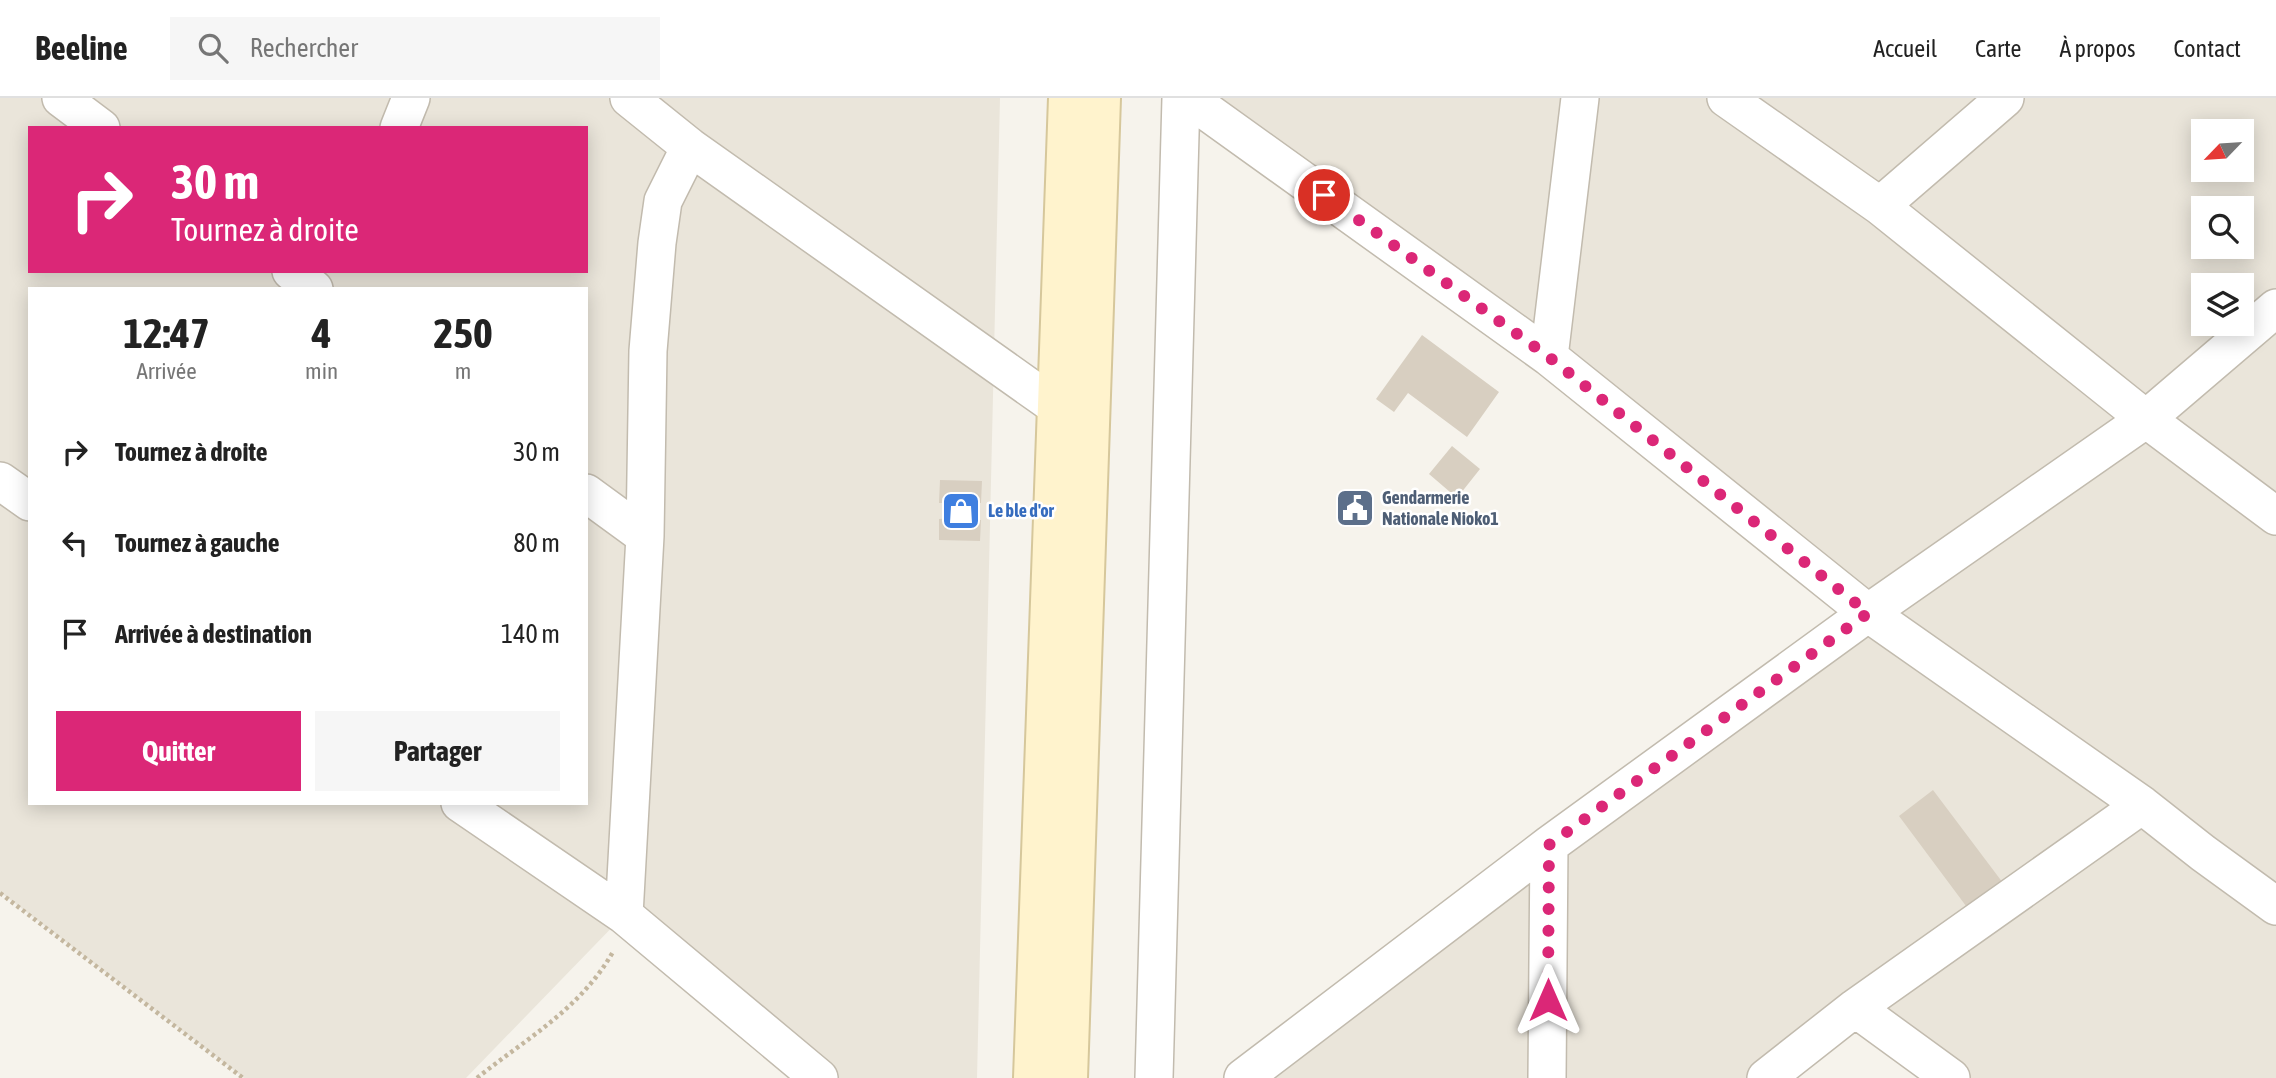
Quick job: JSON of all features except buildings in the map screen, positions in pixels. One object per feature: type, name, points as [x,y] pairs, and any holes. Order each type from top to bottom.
[{"type":"street","points":[[61,98],[98,126]]},
{"type":"street","points":[[400,126],[411,98]]},
{"type":"street","points":[[629,98],[690,147],[1057,407]]},
{"type":"street","points":[[1033,1078],[1068,98]]},
{"type":"street","points":[[1068,1078],[1101,98]]},
{"type":"street","points":[[1154,1078],[1181,98]]},
{"type":"street","points":[[1188,98],[1549,357],[1868,613],[2142,805],[2276,906]]},
{"type":"street","points":[[1549,357],[1580,98]]},
{"type":"street","points":[[1726,98],[1880,206],[2146,419],[2276,516]]},
{"type":"street","points":[[1880,206],[2006,98]]},
{"type":"street","points":[[624,915],[645,536],[648,351],[657,243],[663,201],[690,147]]},
{"type":"street","points":[[294,273],[311,287]]},
{"type":"street","points":[[1243,1078],[1549,845],[1868,613],[2146,419],[2276,308]]},
{"type":"street","points":[[0,481],[28,501]]},
{"type":"street","points":[[588,494],[645,536]]},
{"type":"street","points":[[463,805],[624,915],[819,1078]]},
{"type":"street","points":[[1766,1078],[1856,1008],[2142,805]]},
{"type":"street","points":[[1547,1078],[1549,845]]},
{"type":"street","points":[[1856,1008],[1951,1078]]},
{"type":"path","points":[[0,893],[243,1078]]},
{"type":"path","points":[[477,1078],[553,1022],[596,979],[614,951],[624,915]]},
{"type":"shaded area","points":[[0,98],[1000,98],[977,1078],[815,1078],[624,915],[466,1078],[244,1078],[0,892]]},
{"type":"shaded area","points":[[1195,98],[2276,98],[2276,1078],[1954,1078],[1866,1010],[1780,1078],[1246,1078],[1879,609]]},
{"type":"place","name":"Gendarmerie Nationale Nioko1","points":[[1355,508]]},
{"type":"place","name":"Le ble d'or","points":[[961,511]]},
{"type":"route","points":[[1324,195],[1549,357],[1868,613],[1549,845],[1548,1000]]}]
